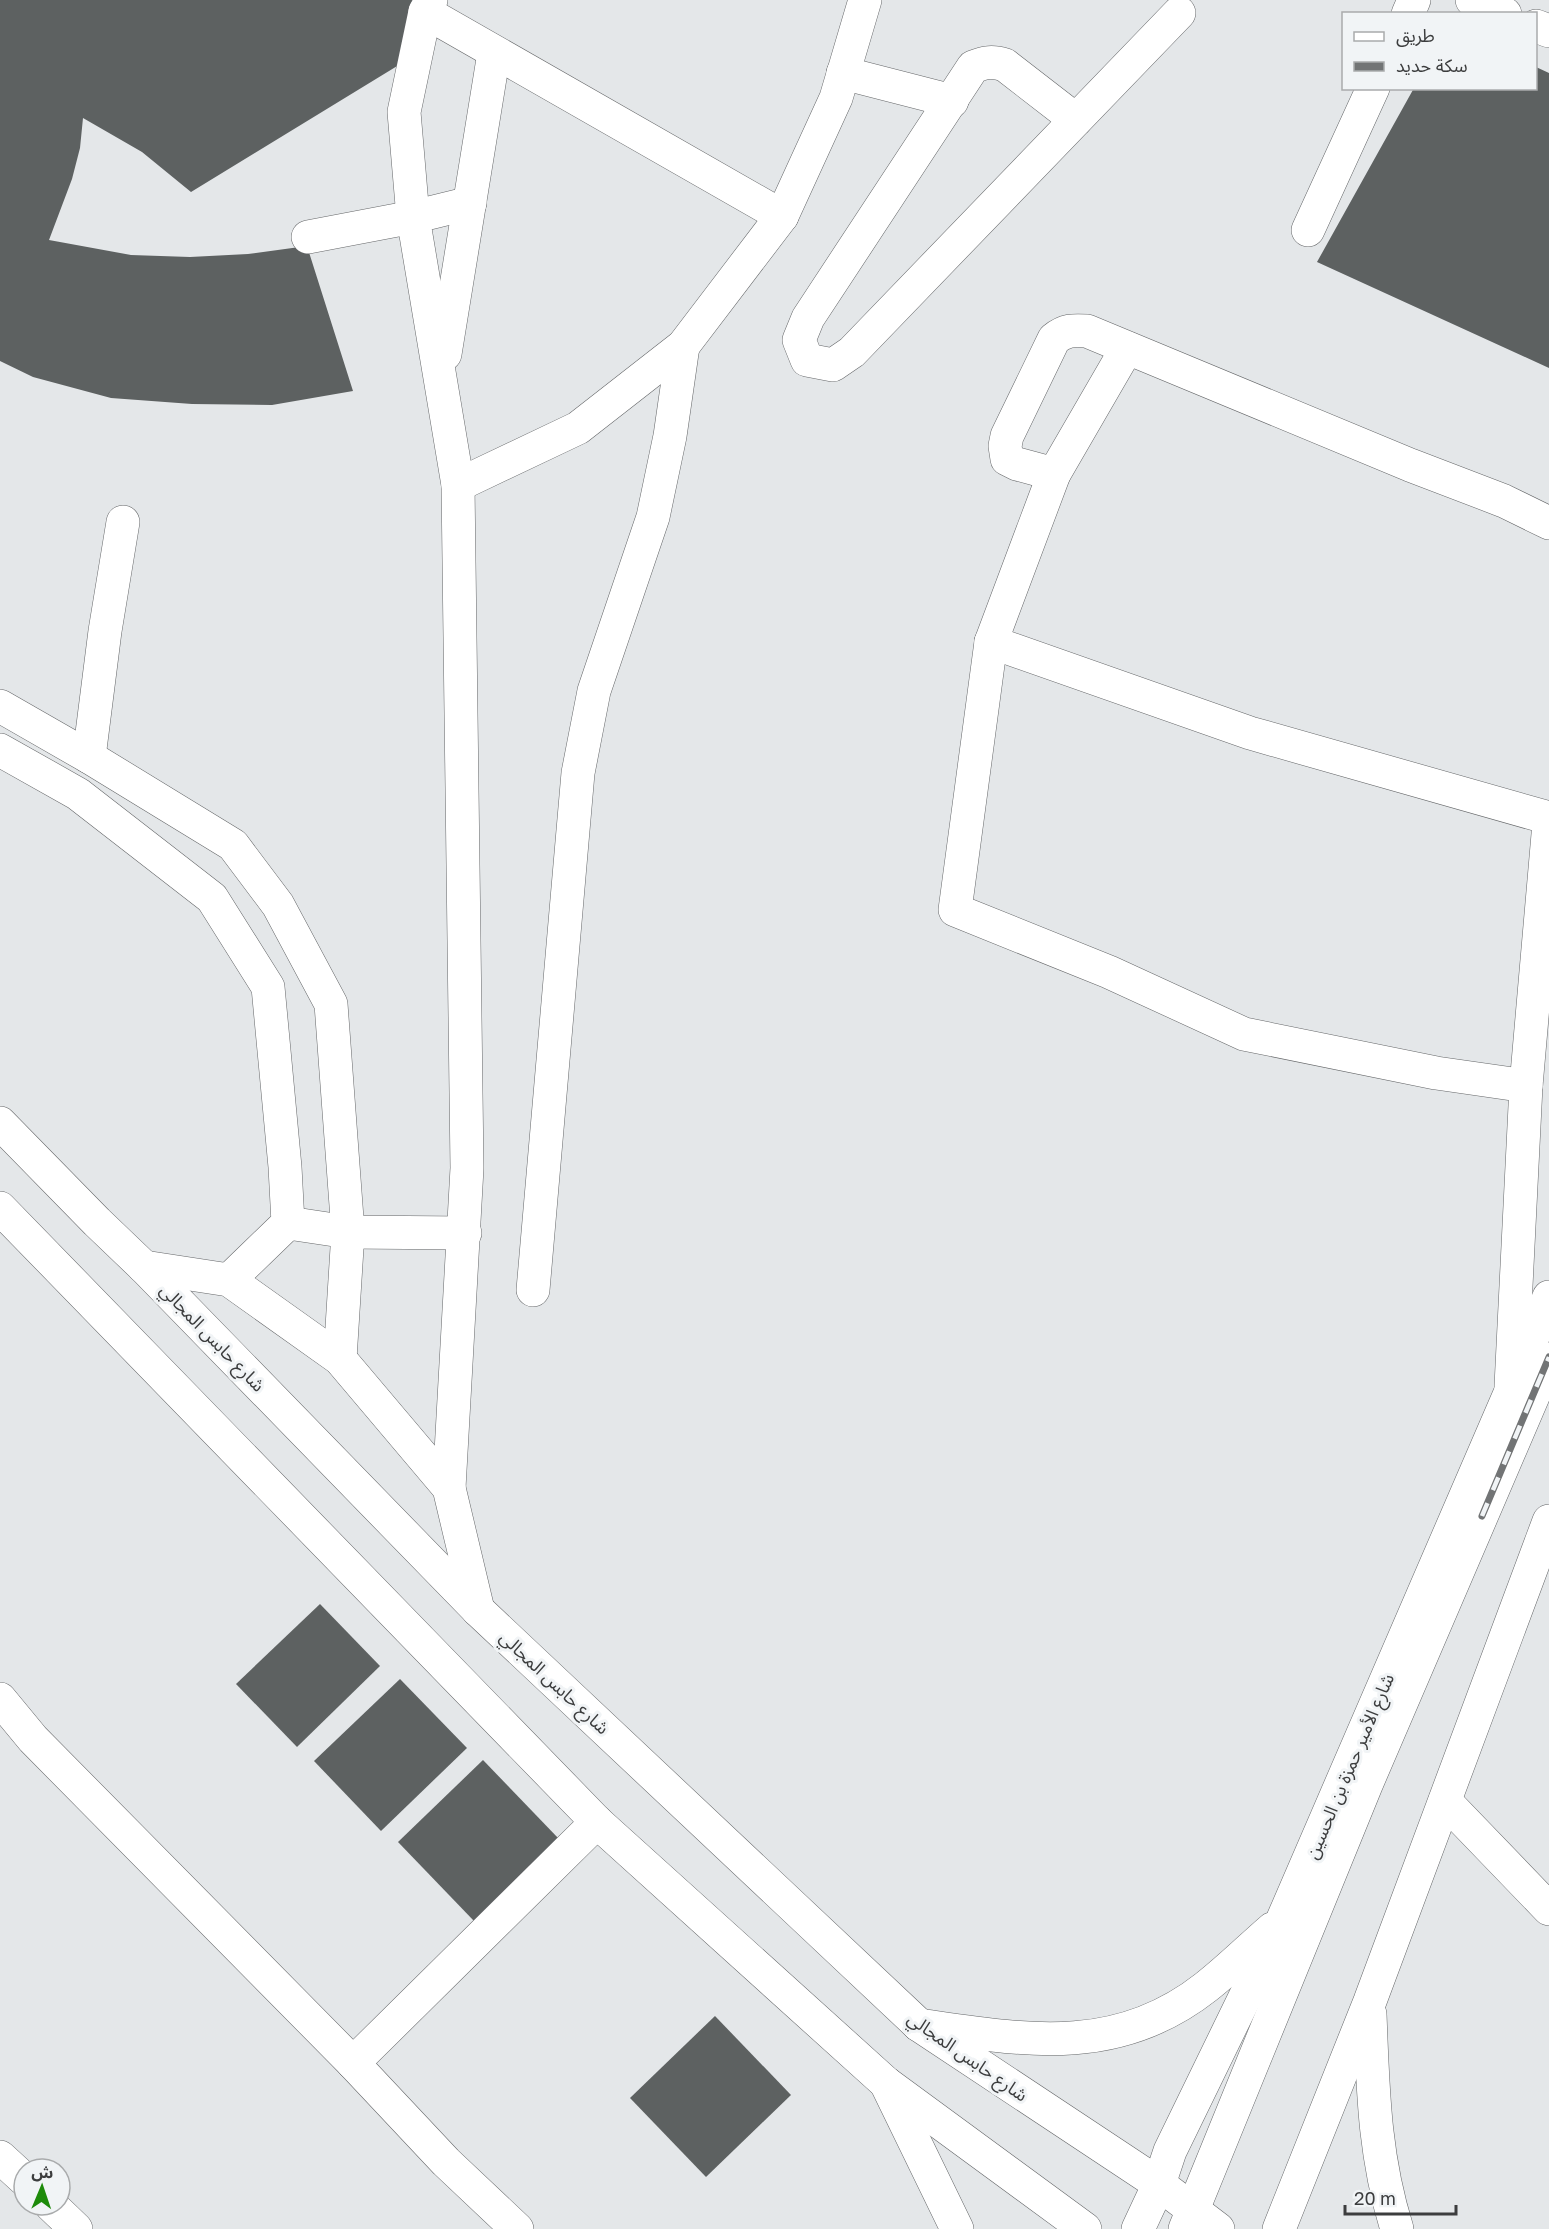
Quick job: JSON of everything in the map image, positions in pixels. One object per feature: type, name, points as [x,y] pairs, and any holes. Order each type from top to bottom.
[{"type":"street","points":[[458,485],[578,428],[683,346],[782,216],[836,98],[865,0]]},
{"type":"street","points":[[1472,0],[1500,12]]},
{"type":"street","points":[[478,1610],[449,1488],[467,1168],[458,485],[413,217],[404,112],[428,6],[494,53],[782,216]]},
{"type":"street","points":[[1076,120],[1005,65],[994,62],[973,67],[808,318],[799,340],[807,360],[833,365],[852,352],[1076,120],[1179,13]]},
{"type":"street","points":[[441,382],[494,53]]},
{"type":"street","points":[[843,73],[952,101]]},
{"type":"street","points":[[1308,230],[1372,90]]},
{"type":"street","points":[[308,237],[413,217],[470,203]]},
{"type":"street","points":[[1054,474],[1007,459],[1005,446],[1007,436],[1048,347],[1054,339],[1062,332],[1087,331],[1410,465],[1504,501],[1549,523]]},
{"type":"street","points":[[533,1290],[578,773],[594,691],[652,517],[670,436],[683,346]]},
{"type":"street","points":[[1127,348],[1054,474],[991,642],[955,910],[1109,972],[1244,1034],[1436,1073],[1526,1086]]},
{"type":"street","points":[[89,757],[105,630],[123,522]]},
{"type":"street","points":[[991,642],[1250,733],[1549,818]]},
{"type":"street","points":[[0,706],[232,844],[278,905],[331,1004],[348,1232],[340,1359]]},
{"type":"street","points":[[0,750],[78,794],[212,898],[268,987],[288,1223],[229,1280]]},
{"type":"street","points":[[1511,1391],[1526,1086],[1549,823]]},
{"type":"street","name":"شارع حابس المجالي","points":[[0,1123],[144,1267],[478,1610],[920,2025],[1159,2184],[1201,2224]]},
{"type":"street","points":[[0,1208],[597,1822],[886,2082],[1085,2229]]},
{"type":"street","points":[[288,1223],[348,1232],[465,1233]]},
{"type":"street","points":[[144,1267],[229,1280],[340,1359],[449,1488]]},
{"type":"street","name":"شارع الأمير حمزة بن الحسين","points":[[1138,2229],[1159,2184],[1170,2151],[1282,1921],[1511,1391],[1549,1297]]},
{"type":"street","points":[[1201,2224],[1366,1785],[1549,1359]]},
{"type":"street","points":[[1201,2224],[1549,1406]]},
{"type":"street","points":[[1279,2229],[1370,2001],[1549,1521]]},
{"type":"street","points":[[0,1699],[33,1739],[353,2063],[446,2162],[517,2229]]},
{"type":"street","points":[[1445,1802],[1549,1909]]},
{"type":"street","points":[[353,2063],[597,1822]]},
{"type":"street","points":[[920,2025],[1037,2040],[1071,2039],[1105,2034],[1137,2024],[1173,2008],[1205,1987],[1282,1921]]},
{"type":"street","points":[[1370,2001],[1375,2129],[1379,2162],[1396,2229]]},
{"type":"street","points":[[886,2082],[957,2229]]},
{"type":"street","points":[[0,2157],[12,2168]]},
{"type":"street","points":[[64,2217],[76,2229]]},
{"type":"building","points":[[0,0],[418,0],[407,60],[191,192],[142,152],[83,118],[80,148],[72,179],[49,240],[131,255],[190,257],[248,254],[307,246],[353,391],[272,405],[192,404],[111,398],[33,377],[0,361]]},
{"type":"building","points":[[1537,67],[1549,73],[1549,368],[1317,262],[1413,90],[1537,90]]},
{"type":"building","points":[[320,1604],[380,1666],[297,1747],[236,1684]]},
{"type":"building","points":[[400,1679],[467,1748],[381,1831],[314,1761]]},
{"type":"building","points":[[483,1760],[559,1839],[474,1921],[398,1842]]},
{"type":"building","points":[[715,2016],[791,2095],[706,2177],[630,2098]]},
{"type":"railway","points":[[1482,1516],[1549,1357]]}]
